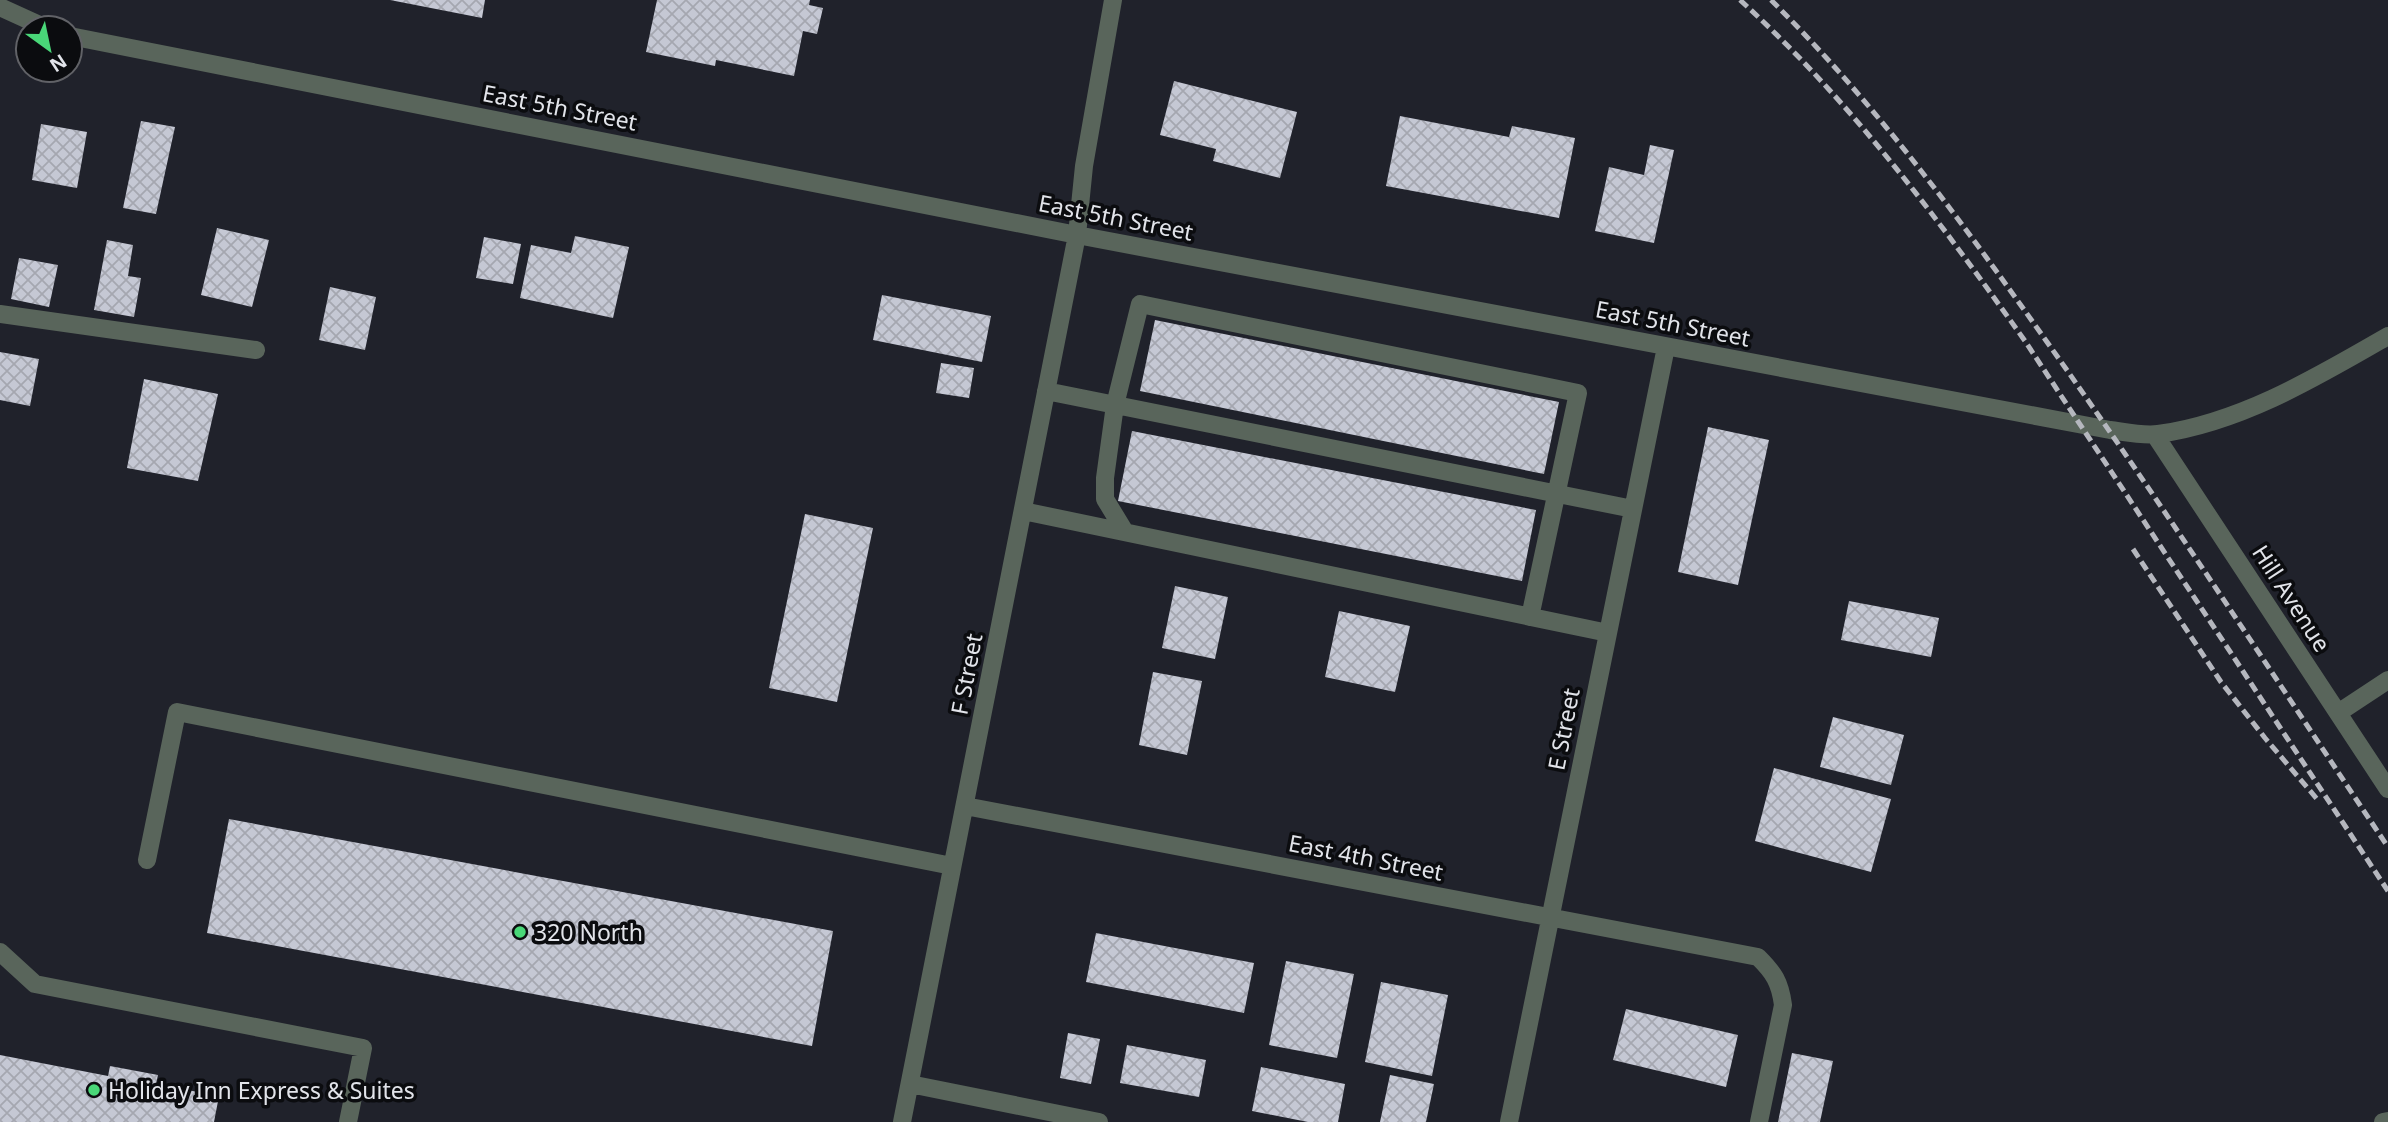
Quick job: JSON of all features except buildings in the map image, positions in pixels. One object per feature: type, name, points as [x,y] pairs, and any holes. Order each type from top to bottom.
[{"type":"street","name":"F Street","points":[[902,1122],[1077,235],[1084,166],[1113,0]]},
{"type":"street","name":"East 5th Street","points":[[84,39],[1077,235],[2078,425],[2155,435]]},
{"type":"street","points":[[1125,532],[1105,499],[1105,478],[1115,405],[1140,304],[1578,393],[1530,617]]},
{"type":"street","points":[[0,314],[256,350]]},
{"type":"street","points":[[2155,435],[2204,423],[2256,405],[2388,336]]},
{"type":"street","name":"E Street","points":[[1509,1122],[1666,347]]},
{"type":"street","points":[[1046,391],[1633,509]]},
{"type":"street","name":"Hill Avenue","points":[[2155,435],[2388,789]]},
{"type":"street","points":[[1023,511],[1608,633]]},
{"type":"street","points":[[2338,713],[2388,680]]},
{"type":"street","points":[[147,860],[177,712],[953,866]]},
{"type":"street","name":"East 4th Street","points":[[965,806],[1758,957],[1772,971],[1781,987],[1783,1005],[1759,1122]]},
{"type":"street","points":[[0,952],[35,984],[363,1048],[348,1122]]},
{"type":"street","points":[[910,1084],[1099,1122]]},
{"type":"railway","points":[[1740,0],[1819,78],[1856,120],[1926,206],[1993,296],[2388,891]]},
{"type":"railway","points":[[1771,0],[1882,122],[1983,253],[2134,467],[2388,847]]},
{"type":"railway","points":[[2133,549],[2221,682],[2317,799]]},
{"type":"place","name":"320 North","points":[[520,932]]},
{"type":"place","name":"Holiday Inn Express & Suites","points":[[94,1090]]}]
